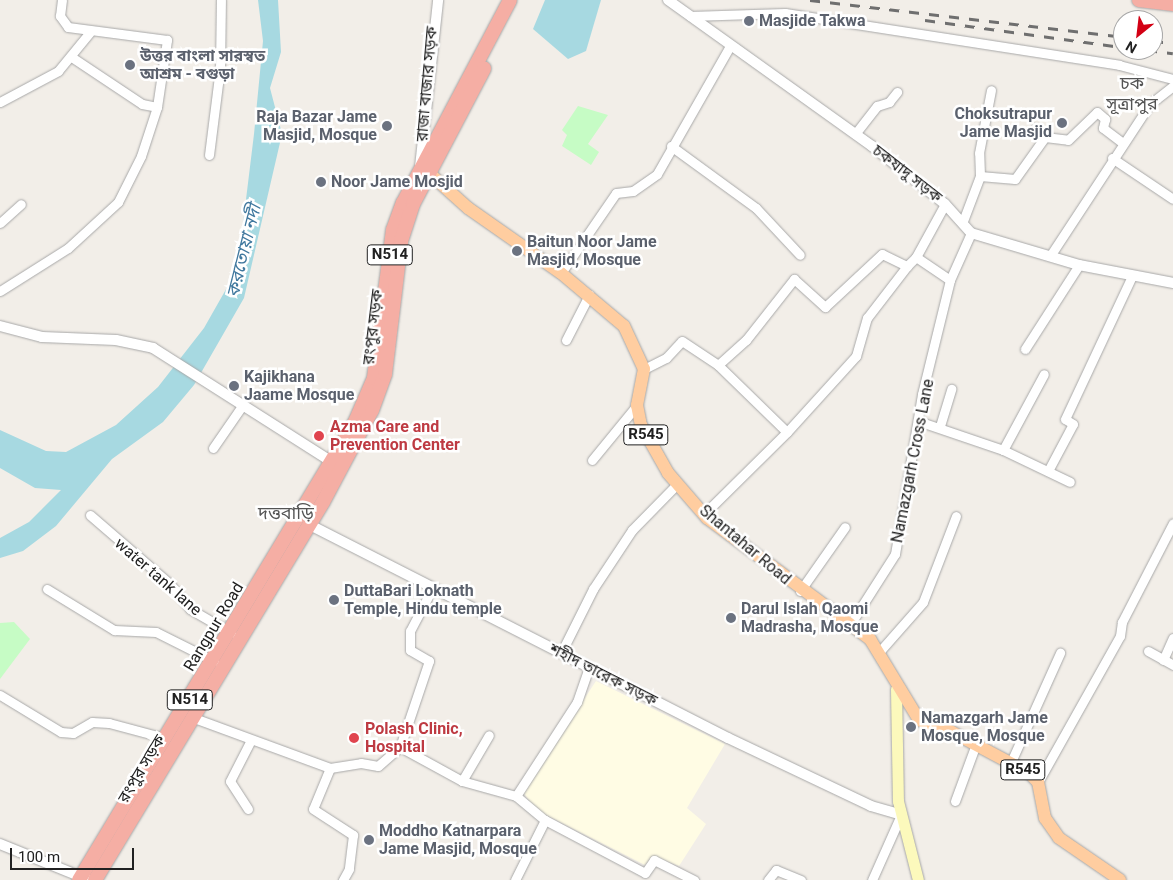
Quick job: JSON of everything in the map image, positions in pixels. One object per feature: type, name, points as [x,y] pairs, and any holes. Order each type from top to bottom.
[{"type":"highway","name":"রংপুর সড়ক","points":[[86,879],[194,718],[338,465],[384,378],[401,241],[424,170],[510,0]]},
{"type":"highway","name":"রংপুর সড়ক","points":[[424,170],[521,0]]},
{"type":"highway","points":[[1144,0],[1173,4]]},
{"type":"highway","name":"Rangpur Road","points":[[86,879],[165,738],[230,633],[305,522]]},
{"type":"main road","points":[[424,170],[468,208],[561,273],[624,326],[644,369]]},
{"type":"main road","name":"Shantahar Road","points":[[644,369],[637,405],[641,426],[677,484],[704,514],[800,591],[851,623],[880,651],[896,689]]},
{"type":"main road","points":[[896,689],[896,726],[902,815],[918,880]]},
{"type":"main road","name":"R545","points":[[896,689],[920,720],[976,744],[1011,762],[1038,782],[1045,818],[1060,838],[1120,880]]},
{"type":"main road","points":[[896,726],[903,717],[920,720]]},
{"type":"street","points":[[0,291],[68,248],[118,202],[141,156],[157,107],[167,40],[90,32],[62,24],[62,0]]},
{"type":"street","points":[[209,155],[220,68],[221,0]]},
{"type":"street","name":"রাজা বাজার সড়ক","points":[[424,170],[438,0]]},
{"type":"street","name":"চকযাদু সড়ক","points":[[668,0],[685,15],[854,134],[944,204],[963,221],[971,233]]},
{"type":"street","points":[[685,15],[785,13],[1119,65],[1173,79]]},
{"type":"street","points":[[0,102],[58,71],[73,58],[90,32]]},
{"type":"street","points":[[561,273],[601,210],[616,194],[633,191],[657,174],[671,146],[730,46]]},
{"type":"street","points":[[73,58],[142,104],[157,107]]},
{"type":"street","points":[[1050,256],[1112,158],[1150,104],[1173,86]]},
{"type":"street","points":[[963,221],[980,176],[980,144],[991,90]]},
{"type":"street","points":[[854,134],[877,106],[889,102],[897,92]]},
{"type":"street","points":[[1035,128],[1045,137],[1068,140],[1097,112],[1105,119],[1104,128],[1123,143]]},
{"type":"street","points":[[980,176],[1015,178],[1045,137]]},
{"type":"street","points":[[671,146],[756,208],[800,255]]},
{"type":"street","points":[[1112,158],[1173,199]]},
{"type":"street","points":[[0,223],[21,204]]},
{"type":"street","points":[[704,514],[787,432],[856,356],[867,318],[916,257],[944,204]]},
{"type":"street","points":[[971,233],[1079,265],[1173,283]]},
{"type":"street","name":"Namazgarh Cross Lane","points":[[851,623],[895,554],[918,421],[950,280],[971,233]]},
{"type":"street","points":[[718,366],[746,340],[794,279],[825,307],[882,254],[907,266]]},
{"type":"street","points":[[916,257],[950,280]]},
{"type":"street","points":[[1025,349],[1079,265]]},
{"type":"street","points":[[1048,471],[1073,424],[1065,419],[1132,276]]},
{"type":"street","points":[[566,340],[589,295]]},
{"type":"street","points":[[0,326],[42,337],[116,340],[153,348],[223,395],[338,465]]},
{"type":"street","points":[[644,369],[666,358],[682,341],[718,366],[787,432]]},
{"type":"street","points":[[1003,450],[1044,374]]},
{"type":"street","points":[[940,426],[951,390]]},
{"type":"street","points":[[592,460],[637,405]]},
{"type":"street","points":[[213,448],[242,406]]},
{"type":"street","points":[[918,421],[940,426],[1003,450],[1070,482]]},
{"type":"street","points":[[561,653],[593,589],[632,530],[677,484]]},
{"type":"street","name":"water tank lane","points":[[90,514],[170,584],[190,609],[230,633]]},
{"type":"street","points":[[880,651],[923,602],[956,516]]},
{"type":"street","name":"শহীদ তারেক সড়ক","points":[[305,522],[432,589],[589,668],[871,806],[902,815]]},
{"type":"street","points":[[1038,782],[1120,636],[1122,622],[1173,523]]},
{"type":"street","points":[[800,591],[845,527]]},
{"type":"street","points":[[47,589],[114,630],[156,632],[214,661]]},
{"type":"street","points":[[194,718],[330,768],[361,762],[378,766],[400,748],[429,661],[410,650],[410,631],[432,589]]},
{"type":"street","points":[[1163,660],[1173,638]]},
{"type":"street","points":[[1148,651],[1173,666]]},
{"type":"street","points":[[1011,762],[1060,653]]},
{"type":"street","points":[[516,796],[577,702],[589,668]]},
{"type":"street","points":[[0,695],[60,732],[73,733],[92,722],[109,723],[165,738]]},
{"type":"street","points":[[462,781],[489,734]]},
{"type":"street","points":[[248,809],[230,781],[251,740]]},
{"type":"street","points":[[955,801],[976,744]]},
{"type":"street","points":[[400,748],[462,781],[516,796],[545,820],[645,873],[654,860],[694,880]]},
{"type":"street","points":[[330,768],[313,809],[353,836],[349,869],[342,880]]},
{"type":"street","points":[[872,880],[902,815]]},
{"type":"street","points":[[515,880],[545,820]]},
{"type":"street","points":[[0,844],[86,879]]},
{"type":"street","points":[[768,880],[776,870],[801,880]]},
{"type":"shaded area","points":[[596,681],[725,744],[687,808],[706,824],[679,866],[653,856],[645,865],[536,810],[523,792]]},
{"type":"green space","points":[[578,106],[608,115],[588,144],[599,152],[591,165],[562,146],[567,135],[562,130]]},
{"type":"green space","points":[[14,622],[30,639],[0,679],[0,623]]},
{"type":"water","name":"করতোয়া নদী","points":[[258,0],[278,0],[281,52],[270,88],[282,134],[244,298],[194,385],[163,422],[112,459],[56,526],[23,551],[0,558],[0,538],[29,522],[61,490],[35,488],[0,468],[0,430],[46,451],[66,452],[116,425],[158,387],[204,328],[229,284],[242,232],[254,134],[263,41]]},
{"type":"water","points":[[545,0],[601,0],[586,51],[568,59],[533,29]]},
{"type":"railway","points":[[810,0],[1113,36]]},
{"type":"railway","points":[[925,20],[1113,46]]},
{"type":"railway","points":[[1163,42],[1173,43]]},
{"type":"railway","points":[[1163,52],[1173,53]]},
{"type":"place","name":"Masjide Takwa","points":[[749,21]]},
{"type":"place","name":"উত্তর বাংলা সারস্বত আশ্রম - বগুড়া","points":[[130,65]]},
{"type":"place","name":"Choksutrapur Jame Masjid","points":[[1062,123]]},
{"type":"place","name":"Raja Bazar Jame Masjid, Mosque","points":[[387,126]]},
{"type":"place","name":"Noor Jame Mosjid","points":[[321,182]]},
{"type":"place","name":"Baitun Noor Jame Masjid, Mosque","points":[[517,251]]},
{"type":"place","name":"Kajikhana Jaame Mosque","points":[[234,386]]},
{"type":"place","name":"Azma Care and Prevention Center","points":[[319,436]]},
{"type":"place","name":"DuttaBari Loknath Temple, Hindu temple","points":[[334,600]]},
{"type":"place","name":"Darul Islah Qaomi Madrasha, Mosque","points":[[731,618]]},
{"type":"place","name":"Namazgarh Jame Mosque, Mosque","points":[[911,727]]},
{"type":"place","name":"Polash Clinic, Hospital","points":[[354,738]]},
{"type":"place","name":"Moddho Katnarpara Jame Masjid, Mosque","points":[[369,840]]},
{"type":"district","name":"চক সূত্রাপুর","points":[[1132,94]]},
{"type":"district","name":"দত্তবাড়ি","points":[[286,513]]}]
